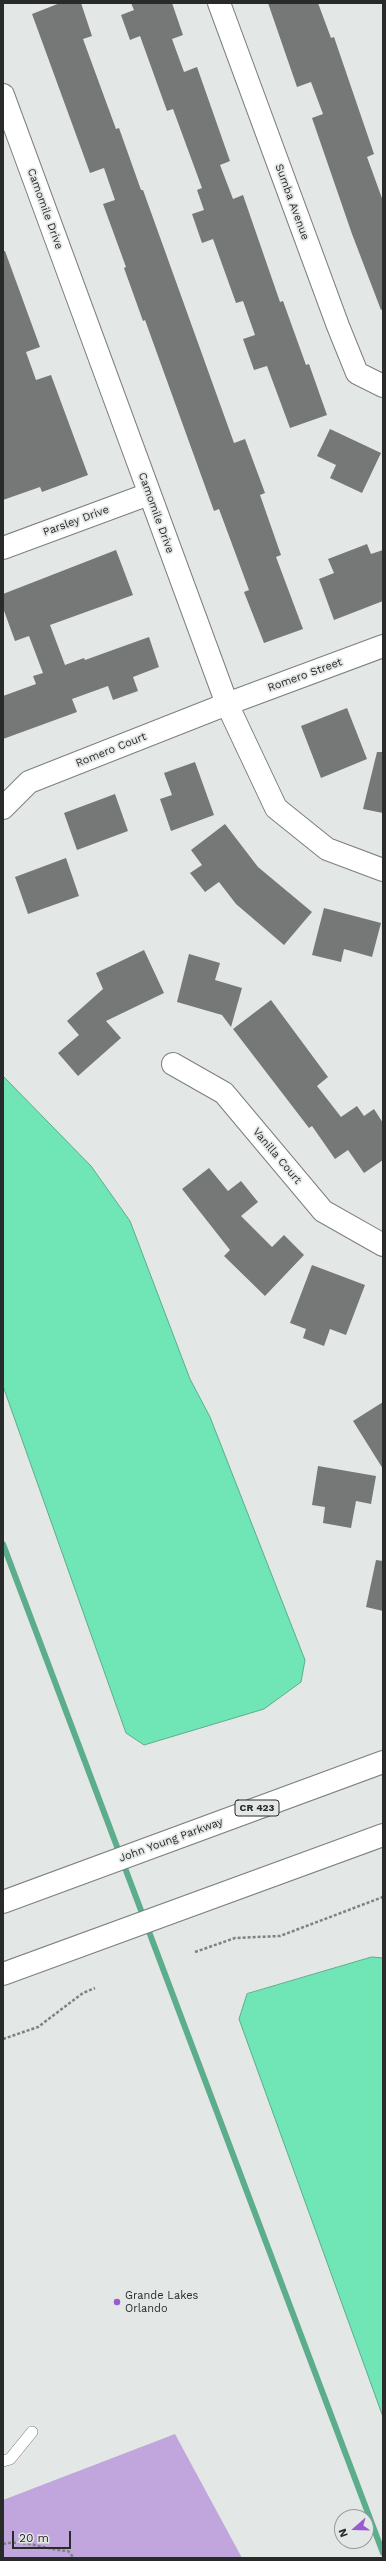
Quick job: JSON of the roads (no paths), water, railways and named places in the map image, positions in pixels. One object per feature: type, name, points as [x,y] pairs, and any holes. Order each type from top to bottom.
[{"type":"main road","name":"Sumba Avenue","points":[[219,3],[338,326],[358,373],[383,386]]},
{"type":"main road","name":"Camomile Drive","points":[[3,95],[227,704],[276,808],[327,849],[383,870]]},
{"type":"main road","name":"Parsley Drive","points":[[3,548],[149,494]]},
{"type":"main road","name":"Romero Street","points":[[227,704],[383,646]]},
{"type":"main road","name":"Romero Court","points":[[3,808],[29,782],[227,704]]},
{"type":"main road","name":"Vanilla Court","points":[[173,1064],[224,1093],[323,1211],[383,1245]]},
{"type":"main road","name":"John Young Parkway","points":[[3,1902],[383,1762]]},
{"type":"main road","points":[[3,1974],[383,1835]]},
{"type":"lane","points":[[3,2461],[10,2459],[32,2432]]},
{"type":"waterway","points":[[3,1544],[383,2553]]},
{"type":"place","name":"Grande Lakes Orlando","points":[[117,2302]]}]
